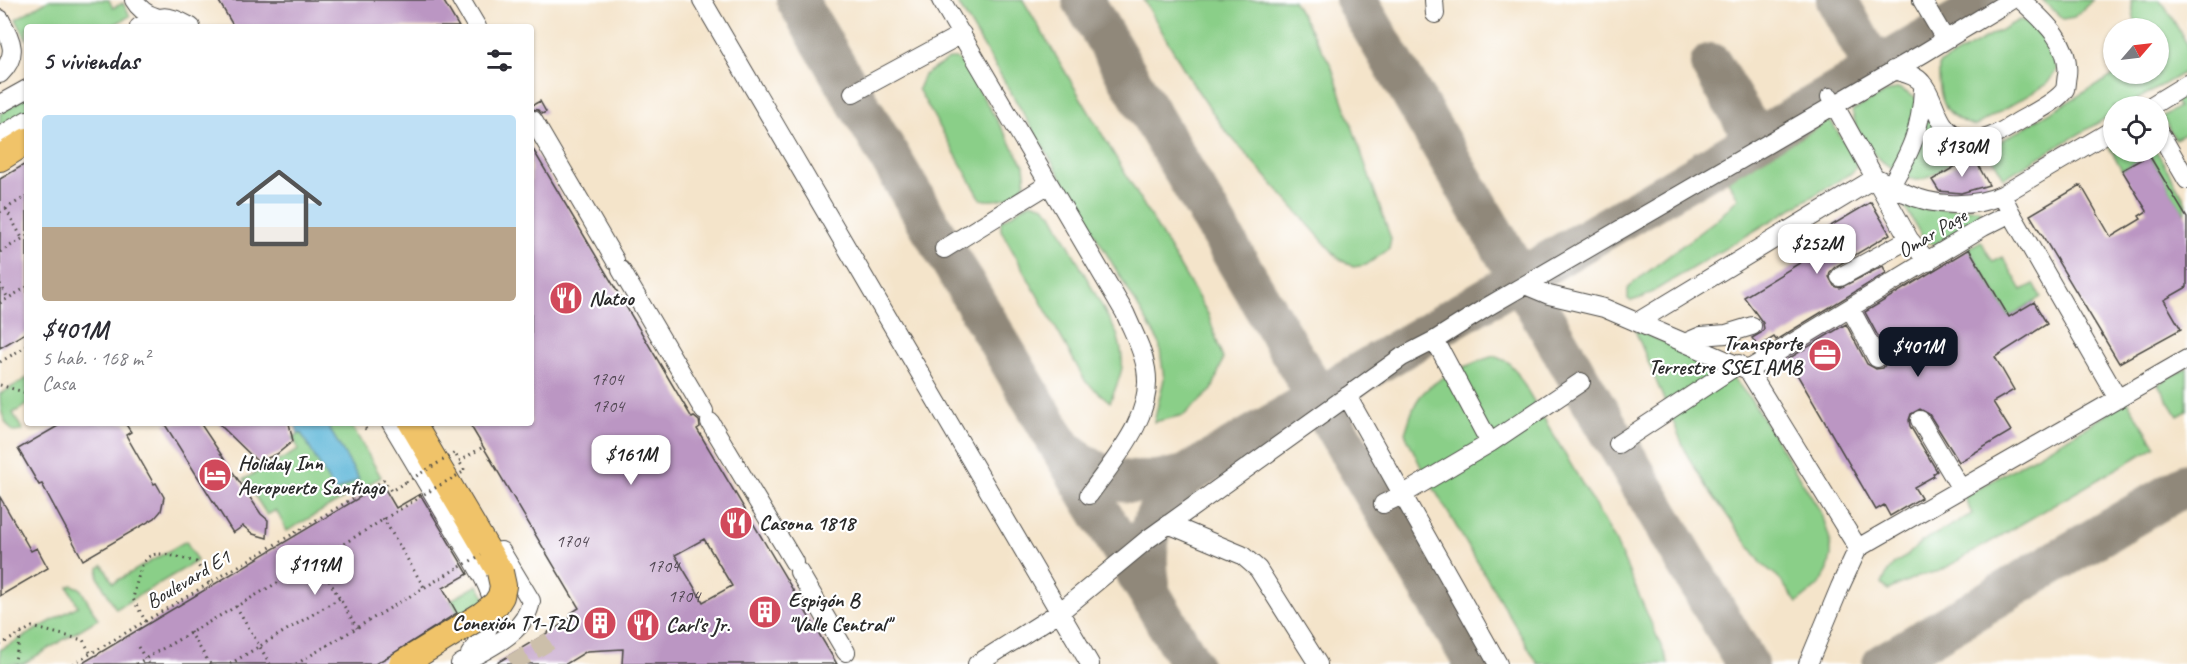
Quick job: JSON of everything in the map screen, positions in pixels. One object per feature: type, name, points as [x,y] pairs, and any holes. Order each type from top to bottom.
[{"type":"highway","points":[[0,158],[24,143]]},
{"type":"highway","points":[[402,664],[496,604],[501,596],[503,579],[448,469],[414,426]]},
{"type":"lane","points":[[134,0],[137,6],[148,15],[166,11],[186,24]]},
{"type":"lane","points":[[461,0],[475,24]]},
{"type":"lane","points":[[702,0],[1090,664]]},
{"type":"lane","points":[[941,0],[1125,313],[1139,343],[1148,384],[1138,425],[1089,495]]},
{"type":"lane","points":[[1923,0],[1945,39]]},
{"type":"lane","points":[[976,664],[1061,611],[1168,524],[1402,357],[1435,340],[1832,101],[1924,53],[2011,0]]},
{"type":"lane","points":[[1893,70],[1914,76],[1923,83],[1940,120],[1952,133],[1966,140],[1985,140],[2056,99],[2065,88],[2068,70],[2063,52],[2048,26],[2021,0]]},
{"type":"lane","points":[[144,24],[166,11]]},
{"type":"lane","points":[[0,19],[12,48],[12,58],[0,74]]},
{"type":"lane","points":[[853,93],[962,34]]},
{"type":"lane","points":[[1639,321],[1883,182],[1909,155],[1922,117],[1924,53]]},
{"type":"lane","points":[[2167,96],[2187,84]]},
{"type":"lane","points":[[0,104],[24,91]]},
{"type":"lane","points":[[1832,101],[1883,182],[1909,239],[1928,262]]},
{"type":"lane","points":[[0,136],[24,122]]},
{"type":"lane","points":[[534,122],[850,659]]},
{"type":"lane","points":[[1883,182],[1905,194],[1927,201],[1948,204],[1989,201],[2103,135]]},
{"type":"lane","points":[[2169,149],[2187,180]]},
{"type":"lane","points":[[944,249],[1049,184]]},
{"type":"lane","points":[[2002,195],[2118,399]]},
{"type":"lane","name":"Omar Page","points":[[1618,444],[1743,367],[1850,308],[1983,227],[2012,213]]},
{"type":"lane","points":[[1840,277],[1909,239]]},
{"type":"lane","points":[[1525,285],[1549,295],[1604,308],[1639,321],[1743,367],[1858,548]]},
{"type":"lane","points":[[1850,308],[1877,358]]},
{"type":"lane","points":[[1687,342],[1701,336],[1726,334],[1752,327]]},
{"type":"lane","points":[[1435,340],[1490,443]]},
{"type":"lane","points":[[1808,664],[1839,587],[1858,548],[2187,359]]},
{"type":"lane","points":[[1383,504],[1490,443],[1581,382]]},
{"type":"lane","points":[[1347,396],[1498,664]]},
{"type":"lane","points":[[1920,420],[1961,489]]},
{"type":"lane","points":[[393,426],[475,563],[491,597],[493,610],[488,628],[481,642],[462,663]]},
{"type":"lane","points":[[428,426],[531,601],[529,614],[519,627],[462,663]]},
{"type":"lane","points":[[1168,524],[1242,555],[1258,569],[1318,664]]},
{"type":"path","points":[[0,212],[24,198]]},
{"type":"path","points":[[0,252],[22,238],[6,209]]},
{"type":"path","points":[[0,284],[8,298]]},
{"type":"path","points":[[0,303],[24,289]]},
{"type":"path","points":[[0,362],[24,348]]},
{"type":"path","points":[[0,385],[24,392]]},
{"type":"path","points":[[364,426],[367,431]]},
{"type":"path","points":[[136,664],[317,560],[419,497],[448,469],[483,447]]},
{"type":"path","name":"Boulevard E1","points":[[73,664],[384,480],[391,491],[406,482],[448,469]]},
{"type":"path","points":[[383,518],[425,589]]},
{"type":"path","points":[[146,622],[133,599],[143,561],[157,553],[164,553],[196,562],[209,584]]},
{"type":"path","points":[[296,664],[481,555]]},
{"type":"path","points":[[317,560],[357,628]]},
{"type":"path","points":[[230,664],[340,598]]},
{"type":"path","points":[[236,606],[270,664]]},
{"type":"path","points":[[0,645],[32,627],[83,640],[91,654]]},
{"type":"path","points":[[190,632],[210,664]]},
{"type":"path","points":[[14,664],[21,633]]},
{"type":"path","points":[[138,647],[149,664]]},
{"type":"green space","points":[[48,0],[109,0],[113,8],[123,3],[130,16],[115,24],[24,24],[24,34],[16,19]]},
{"type":"green space","points":[[956,0],[1023,0],[1208,314],[1223,359],[1212,390],[1184,415],[1154,422],[1164,379],[1159,342]]},
{"type":"green space","points":[[1144,0],[1293,0],[1331,65],[1391,239],[1389,249],[1366,265],[1353,267],[1338,258],[1224,129],[1189,78]]},
{"type":"green space","points":[[2042,0],[2093,0],[2074,17],[2063,19]]},
{"type":"green space","points":[[2131,0],[2158,0],[2165,6],[2187,44],[2187,71],[2169,81],[2169,18],[2134,18]]},
{"type":"green space","points":[[2019,20],[2031,23],[2042,33],[2057,70],[2046,85],[1975,126],[1955,117],[1948,111],[1941,95],[1939,64]]},
{"type":"green space","points":[[949,59],[956,59],[963,64],[1024,165],[1023,186],[1013,195],[993,200],[981,199],[918,89],[924,75]]},
{"type":"green space","points":[[2103,82],[2103,84],[2164,84],[2143,96],[2103,96],[2103,120],[2004,178],[1987,149]]},
{"type":"green space","points":[[1898,88],[1922,101],[1966,151],[1944,168],[1924,179],[1910,178],[1884,163],[1864,140],[1855,122],[1852,111]]},
{"type":"green space","points":[[2187,91],[2187,133],[2175,139],[2169,129],[2169,113],[2178,107],[2173,97]]},
{"type":"green space","points":[[24,98],[24,116],[0,131],[0,114]]},
{"type":"green space","points":[[1822,120],[1832,123],[1855,159],[1856,166],[1853,172],[1644,297],[1631,301],[1628,299],[1628,289],[1632,284],[1721,216],[1738,198],[1726,177]]},
{"type":"green space","points":[[2118,162],[2136,162],[2122,170]]},
{"type":"green space","points":[[2153,162],[2163,162],[2184,198],[2186,205],[2184,214]]},
{"type":"green space","points":[[1031,202],[1044,206],[1052,214],[1117,334],[1122,354],[1122,369],[1110,402],[1086,382],[1001,230],[1001,221]]},
{"type":"green space","points":[[1903,204],[1924,209],[1978,209],[1982,214],[1936,244],[1925,242]]},
{"type":"green space","points":[[1981,241],[1993,262],[2003,257],[2022,290],[2034,284],[2041,297],[2009,317],[1968,248]]},
{"type":"green space","points":[[1635,330],[1707,359],[1730,374],[1752,401],[1822,514],[1831,543],[1828,570],[1820,584],[1797,603],[1778,577],[1762,564],[1708,489],[1687,455]]},
{"type":"green space","points":[[1494,356],[1508,362],[1516,371],[1614,538],[1669,664],[1538,664],[1421,467],[1405,433],[1417,402],[1425,391],[1443,378]]},
{"type":"green space","points":[[2187,367],[2187,411],[2178,416],[2158,384]]},
{"type":"green space","points":[[24,380],[24,407],[13,413],[23,431],[14,432],[7,424],[2,415],[0,394]]},
{"type":"green space","points":[[2127,401],[2156,446],[1940,571],[1918,576],[1888,590],[1882,584],[1895,563],[1907,556],[1921,542],[1972,514],[1964,497]]},
{"type":"green space","points":[[328,426],[352,426],[381,477],[287,531],[276,510],[267,515],[244,479],[299,450],[293,437],[301,433],[335,491],[359,479]]},
{"type":"green space","points":[[186,541],[197,561],[116,609],[98,577],[99,568],[103,565],[113,583]]},
{"type":"green space","points":[[72,585],[80,588],[98,619],[23,664],[0,664],[0,650],[78,606],[68,587]]},
{"type":"green space","points":[[478,585],[488,603],[472,637],[451,600]]},
{"type":"water","points":[[296,426],[328,426],[359,479],[335,492],[301,433],[298,434]]},
{"type":"building","points":[[218,0],[443,0],[457,24],[232,24]]},
{"type":"building","points":[[540,101],[546,112],[542,114],[534,109],[534,104]]},
{"type":"building","points":[[534,151],[692,418],[699,421],[700,427],[697,429],[837,664],[622,664],[623,649],[587,651],[566,664],[495,664],[569,620],[571,613],[579,608],[471,426],[534,426]],"holes":[[[704,539],[732,586],[703,602],[675,555]]]},
{"type":"building","points":[[1973,156],[1989,185],[1961,193],[1939,191],[1932,180]]},
{"type":"building","points":[[2136,162],[2153,162],[2187,218],[2187,287],[2164,300],[2181,329],[2119,363],[2030,215],[2081,185],[2111,237],[2141,219],[2139,216],[2147,211],[2122,170]]},
{"type":"building","points":[[24,165],[24,334],[0,348],[0,179]]},
{"type":"building","points":[[1871,202],[1890,234],[1835,267],[1829,277],[1834,286],[1840,288],[1883,266],[1886,273],[1776,340],[1774,337],[1758,347],[1752,338],[1764,329],[1763,323],[1744,297],[1803,261],[1795,247]]},
{"type":"building","points":[[1969,249],[2009,317],[2034,302],[2047,324],[1995,357],[2014,390],[1993,402],[2011,431],[1959,462],[1929,414],[1920,409],[1911,414],[1910,426],[1937,471],[1933,474],[1934,476],[1914,487],[1921,498],[1890,516],[1884,505],[1876,510],[1788,359],[1846,324],[1867,364],[1876,369],[1883,368],[1888,359],[1887,353],[1865,312]]},
{"type":"building","points":[[58,426],[127,426],[131,432],[126,435],[164,497],[161,511],[155,518],[83,560],[42,484],[39,485],[18,449]]},
{"type":"building","name":"Holiday Inn Aeropuerto Santiago","points":[[166,426],[202,426],[261,514],[268,520],[267,538],[253,534],[243,526],[233,533]]},
{"type":"building","points":[[221,426],[290,426],[293,441],[277,454],[258,462]]},
{"type":"building","points":[[382,484],[396,508],[420,494],[468,574],[443,588],[457,613],[391,655],[375,664],[81,664]]},
{"type":"building","points":[[0,497],[31,551],[37,548],[48,568],[0,596]]},
{"type":"taxiway","points":[[797,0],[1191,664]]},
{"type":"taxiway","points":[[1083,0],[1475,664]]},
{"type":"taxiway","points":[[1356,0],[1747,664]]},
{"type":"taxiway","points":[[1837,0],[1866,53],[1886,63]]},
{"type":"taxiway","points":[[1061,448],[1091,470],[1119,480],[1148,482],[1185,476],[1994,0]]},
{"type":"taxiway","points":[[1711,64],[1746,123],[1766,134]]},
{"type":"taxiway","points":[[1149,583],[1147,552],[1153,525],[1158,512],[1185,476]]},
{"type":"taxiway","points":[[1883,664],[2187,484]]},
{"type":"tunnel","points":[[511,664],[553,639]]},
{"type":"place","name":"Natoo","points":[[566,298]]},
{"type":"place","name":"Transporte Terrestre SSEI AMB","points":[[1825,355]]},
{"type":"place","name":"Holiday Inn Aeropuerto Santiago","points":[[215,475]]},
{"type":"place","name":"Casona 1818","points":[[736,523]]},
{"type":"place","name":"Espigón B \"Valle Central\"","points":[[765,612]]},
{"type":"place","name":"Conexión T1-T2D","points":[[600,623]]},
{"type":"place","name":"Carl's Jr.","points":[[643,625]]}]
